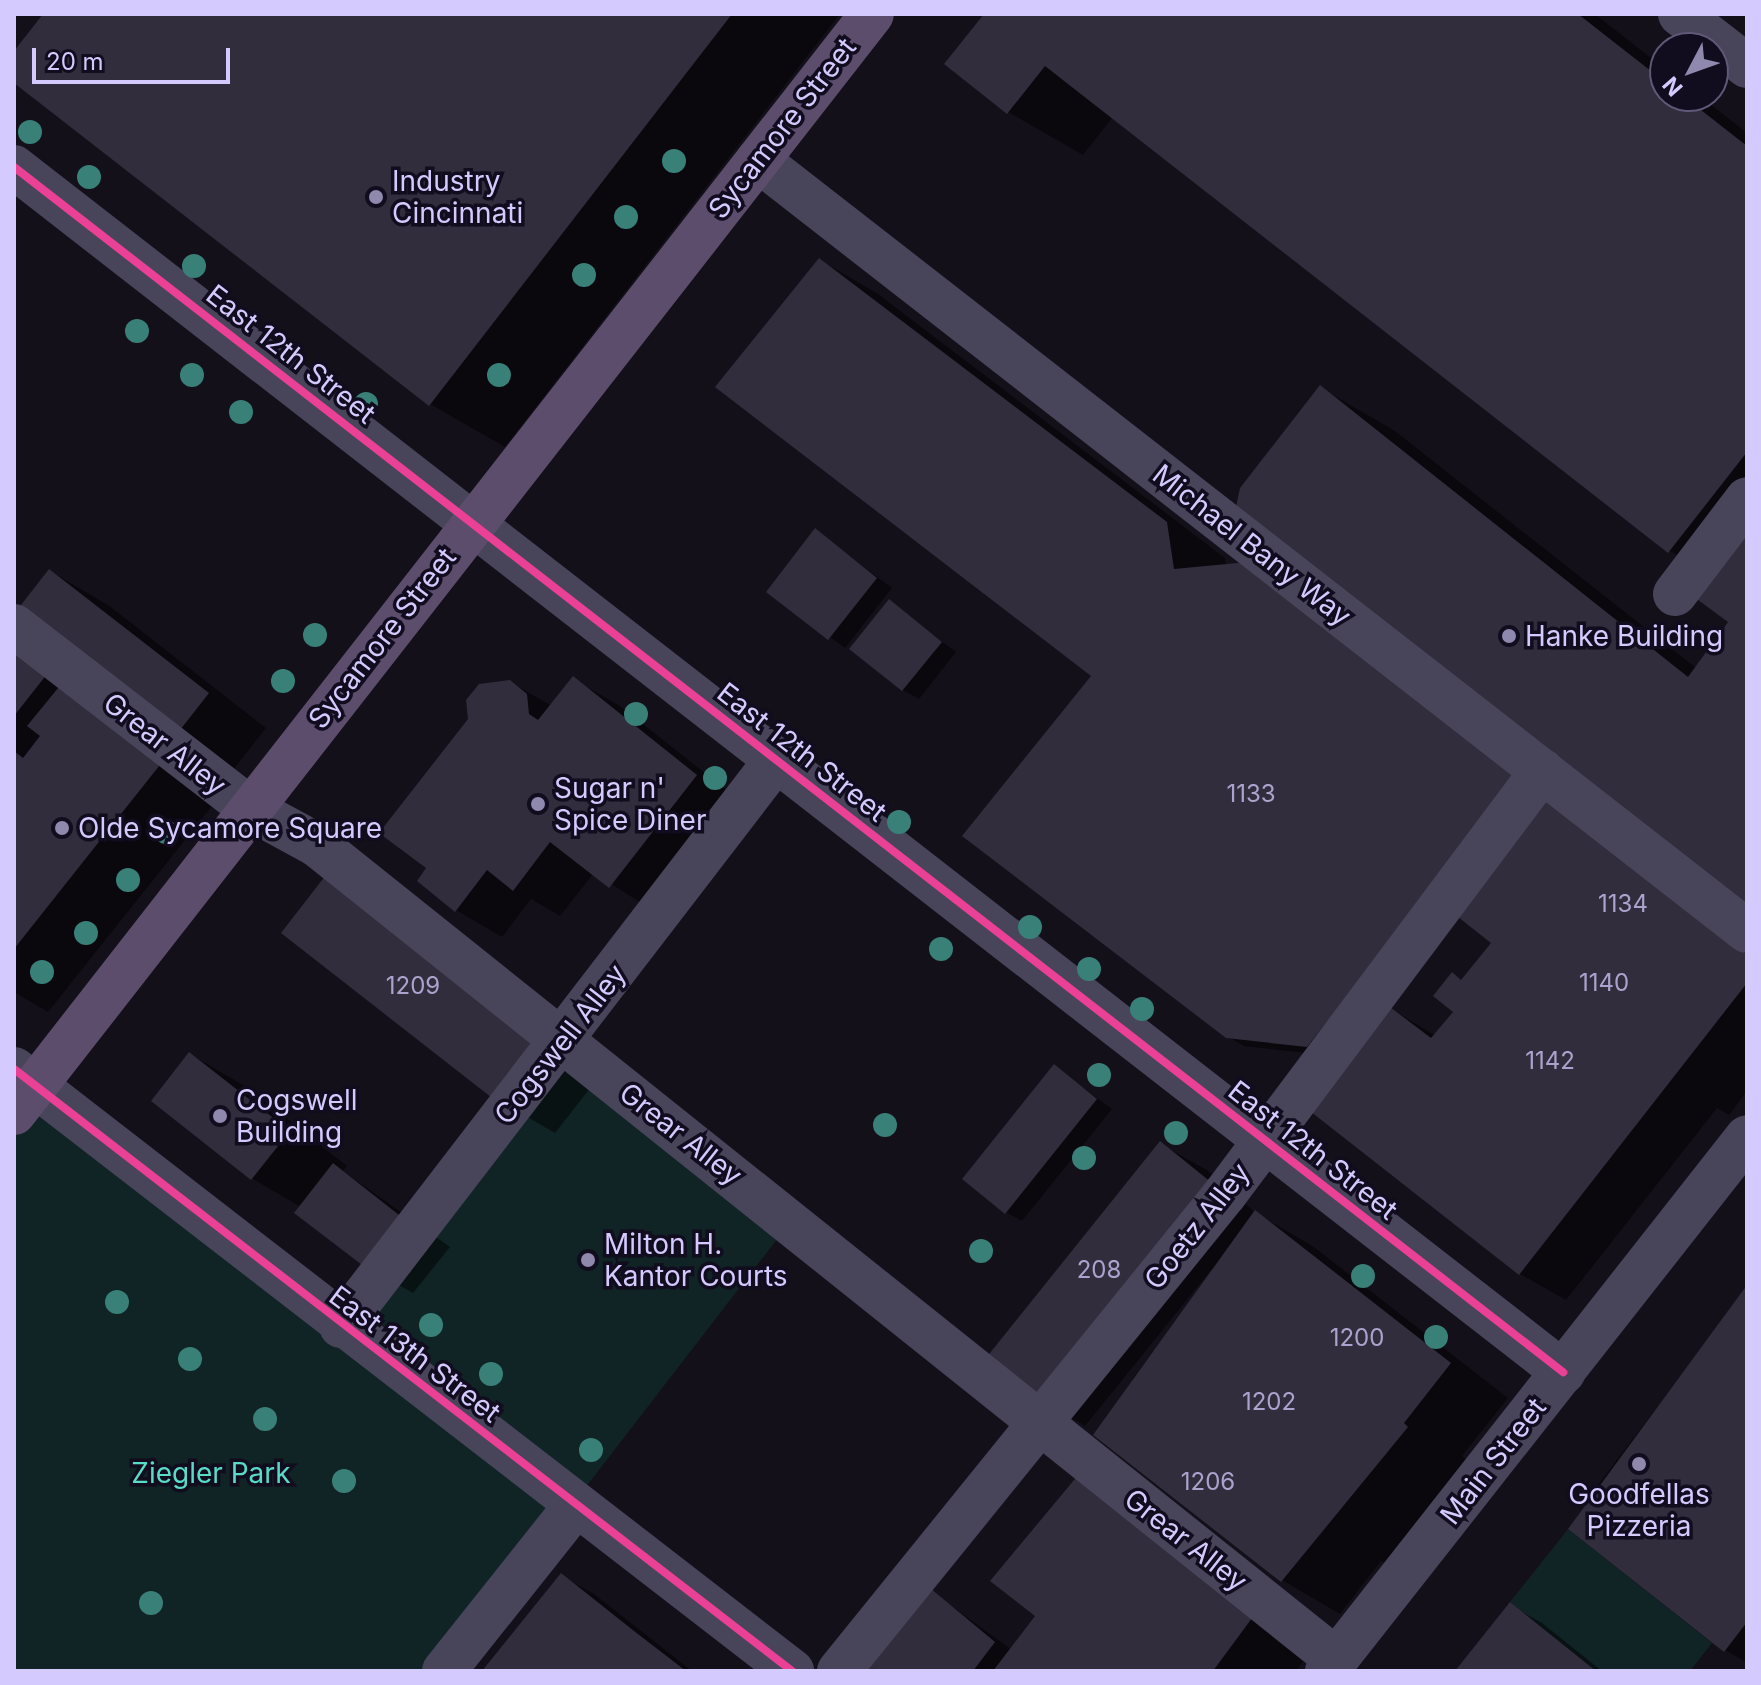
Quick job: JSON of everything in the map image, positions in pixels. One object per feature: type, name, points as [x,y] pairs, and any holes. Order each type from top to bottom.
[{"type":"main road","name":"Sycamore Street","points":[[21,1089],[251,809],[872,14]]},
{"type":"street","points":[[1680,14],[1747,66]]},
{"type":"street","name":"Michael Bany Way","points":[[758,160],[1747,931]]},
{"type":"street","name":"East 12th Street","points":[[14,167],[1563,1372]]},
{"type":"street","points":[[1675,594],[1747,499]]},
{"type":"street","name":"Grear Alley","points":[[14,626],[251,809],[317,845],[1040,1424],[1331,1665]]},
{"type":"street","name":"Cogswell Alley","points":[[341,1326],[565,1041],[776,760]]},
{"type":"street","name":"Goetz Alley","points":[[839,1671],[1225,1194],[1262,1139],[1542,771]]},
{"type":"street","name":"East 13th Street","points":[[21,1089],[341,1326],[792,1671]]},
{"type":"street","name":"Main Street","points":[[1331,1665],[1747,1137]]},
{"type":"street","points":[[444,1671],[576,1505]]},
{"type":"green space","name":"Ziegler Park","points":[[567,1067],[781,1234],[444,1671],[14,1671],[14,1113],[35,1086],[342,1326]]},
{"type":"green space","points":[[1568,1529],[1712,1643],[1690,1671],[1596,1671],[1510,1602]]},
{"type":"building","name":"Industry Cincinnati","points":[[43,14],[732,14],[429,406],[14,83],[14,51]]},
{"type":"building","points":[[984,14],[1578,14],[1649,69],[1649,112],[1703,112],[1747,146],[1747,452],[1668,553],[1045,66],[1007,114],[944,64]]},
{"type":"building","points":[[819,258],[1167,522],[1174,569],[1248,562],[1522,774],[1307,1047],[1226,1038],[962,836],[1091,676],[715,387]]},
{"type":"building","name":"Hanke Building","points":[[1320,385],[1688,677],[1728,622],[1694,597],[1747,529],[1747,921],[1236,507],[1240,488]]},
{"type":"building","points":[[815,528],[877,578],[828,640],[766,592]]},
{"type":"building","points":[[49,569],[209,693],[173,739],[14,614]]},
{"type":"building","points":[[889,599],[942,642],[902,691],[849,649]]},
{"type":"building","points":[[14,639],[51,669],[14,716]]},
{"type":"building","name":"Sugar n' Spice Diner","points":[[573,676],[697,775],[609,888],[550,842],[513,891],[487,870],[455,912],[417,881],[426,868],[379,833],[468,719],[466,700],[479,684],[510,680],[527,694],[529,714],[538,720]]},
{"type":"building","points":[[63,682],[163,761],[14,949],[14,751],[23,758],[40,736],[27,726]]},
{"type":"building","points":[[1544,796],[1747,955],[1747,983],[1519,1275],[1301,1104],[1382,1001],[1431,1038],[1453,1012],[1433,996],[1452,972],[1461,980],[1491,943],[1453,913]]},
{"type":"building","points":[[329,871],[545,1038],[496,1101],[281,933]]},
{"type":"building","name":"Cogswell Building","points":[[189,1052],[290,1131],[251,1180],[151,1101]]},
{"type":"building","points":[[1054,1064],[1097,1099],[1005,1214],[962,1179]]},
{"type":"building","points":[[1160,1141],[1212,1183],[1038,1401],[986,1358]]},
{"type":"building","points":[[333,1163],[404,1219],[366,1268],[294,1213]]},
{"type":"building","points":[[1255,1210],[1451,1363],[1404,1423],[1408,1427],[1281,1582],[1093,1435]]},
{"type":"building","points":[[1747,1285],[1747,1622],[1724,1652],[1568,1529]]},
{"type":"building","points":[[1079,1474],[1255,1614],[1213,1671],[993,1671],[1035,1616],[990,1581]]},
{"type":"building","points":[[561,1573],[634,1631],[686,1671],[482,1671]]},
{"type":"building","points":[[924,1583],[995,1642],[973,1671],[872,1671],[861,1662]]},
{"type":"building","points":[[1510,1602],[1596,1671],[1455,1671]]},
{"type":"cycle path","points":[[14,167],[1563,1372]]},
{"type":"cycle path","points":[[14,1069],[792,1671]]},
{"type":"place","name":"Industry Cincinnati","points":[[376,197]]},
{"type":"place","name":"Hanke Building","points":[[1509,636]]},
{"type":"place","name":"Sugar n' Spice Diner","points":[[538,804]]},
{"type":"place","name":"Olde Sycamore Square","points":[[62,828]]},
{"type":"place","name":"Cogswell Building","points":[[220,1116]]},
{"type":"place","name":"Milton H. Kantor Courts","points":[[588,1260]]},
{"type":"place","name":"Goodfellas Pizzeria","points":[[1639,1464]]}]
